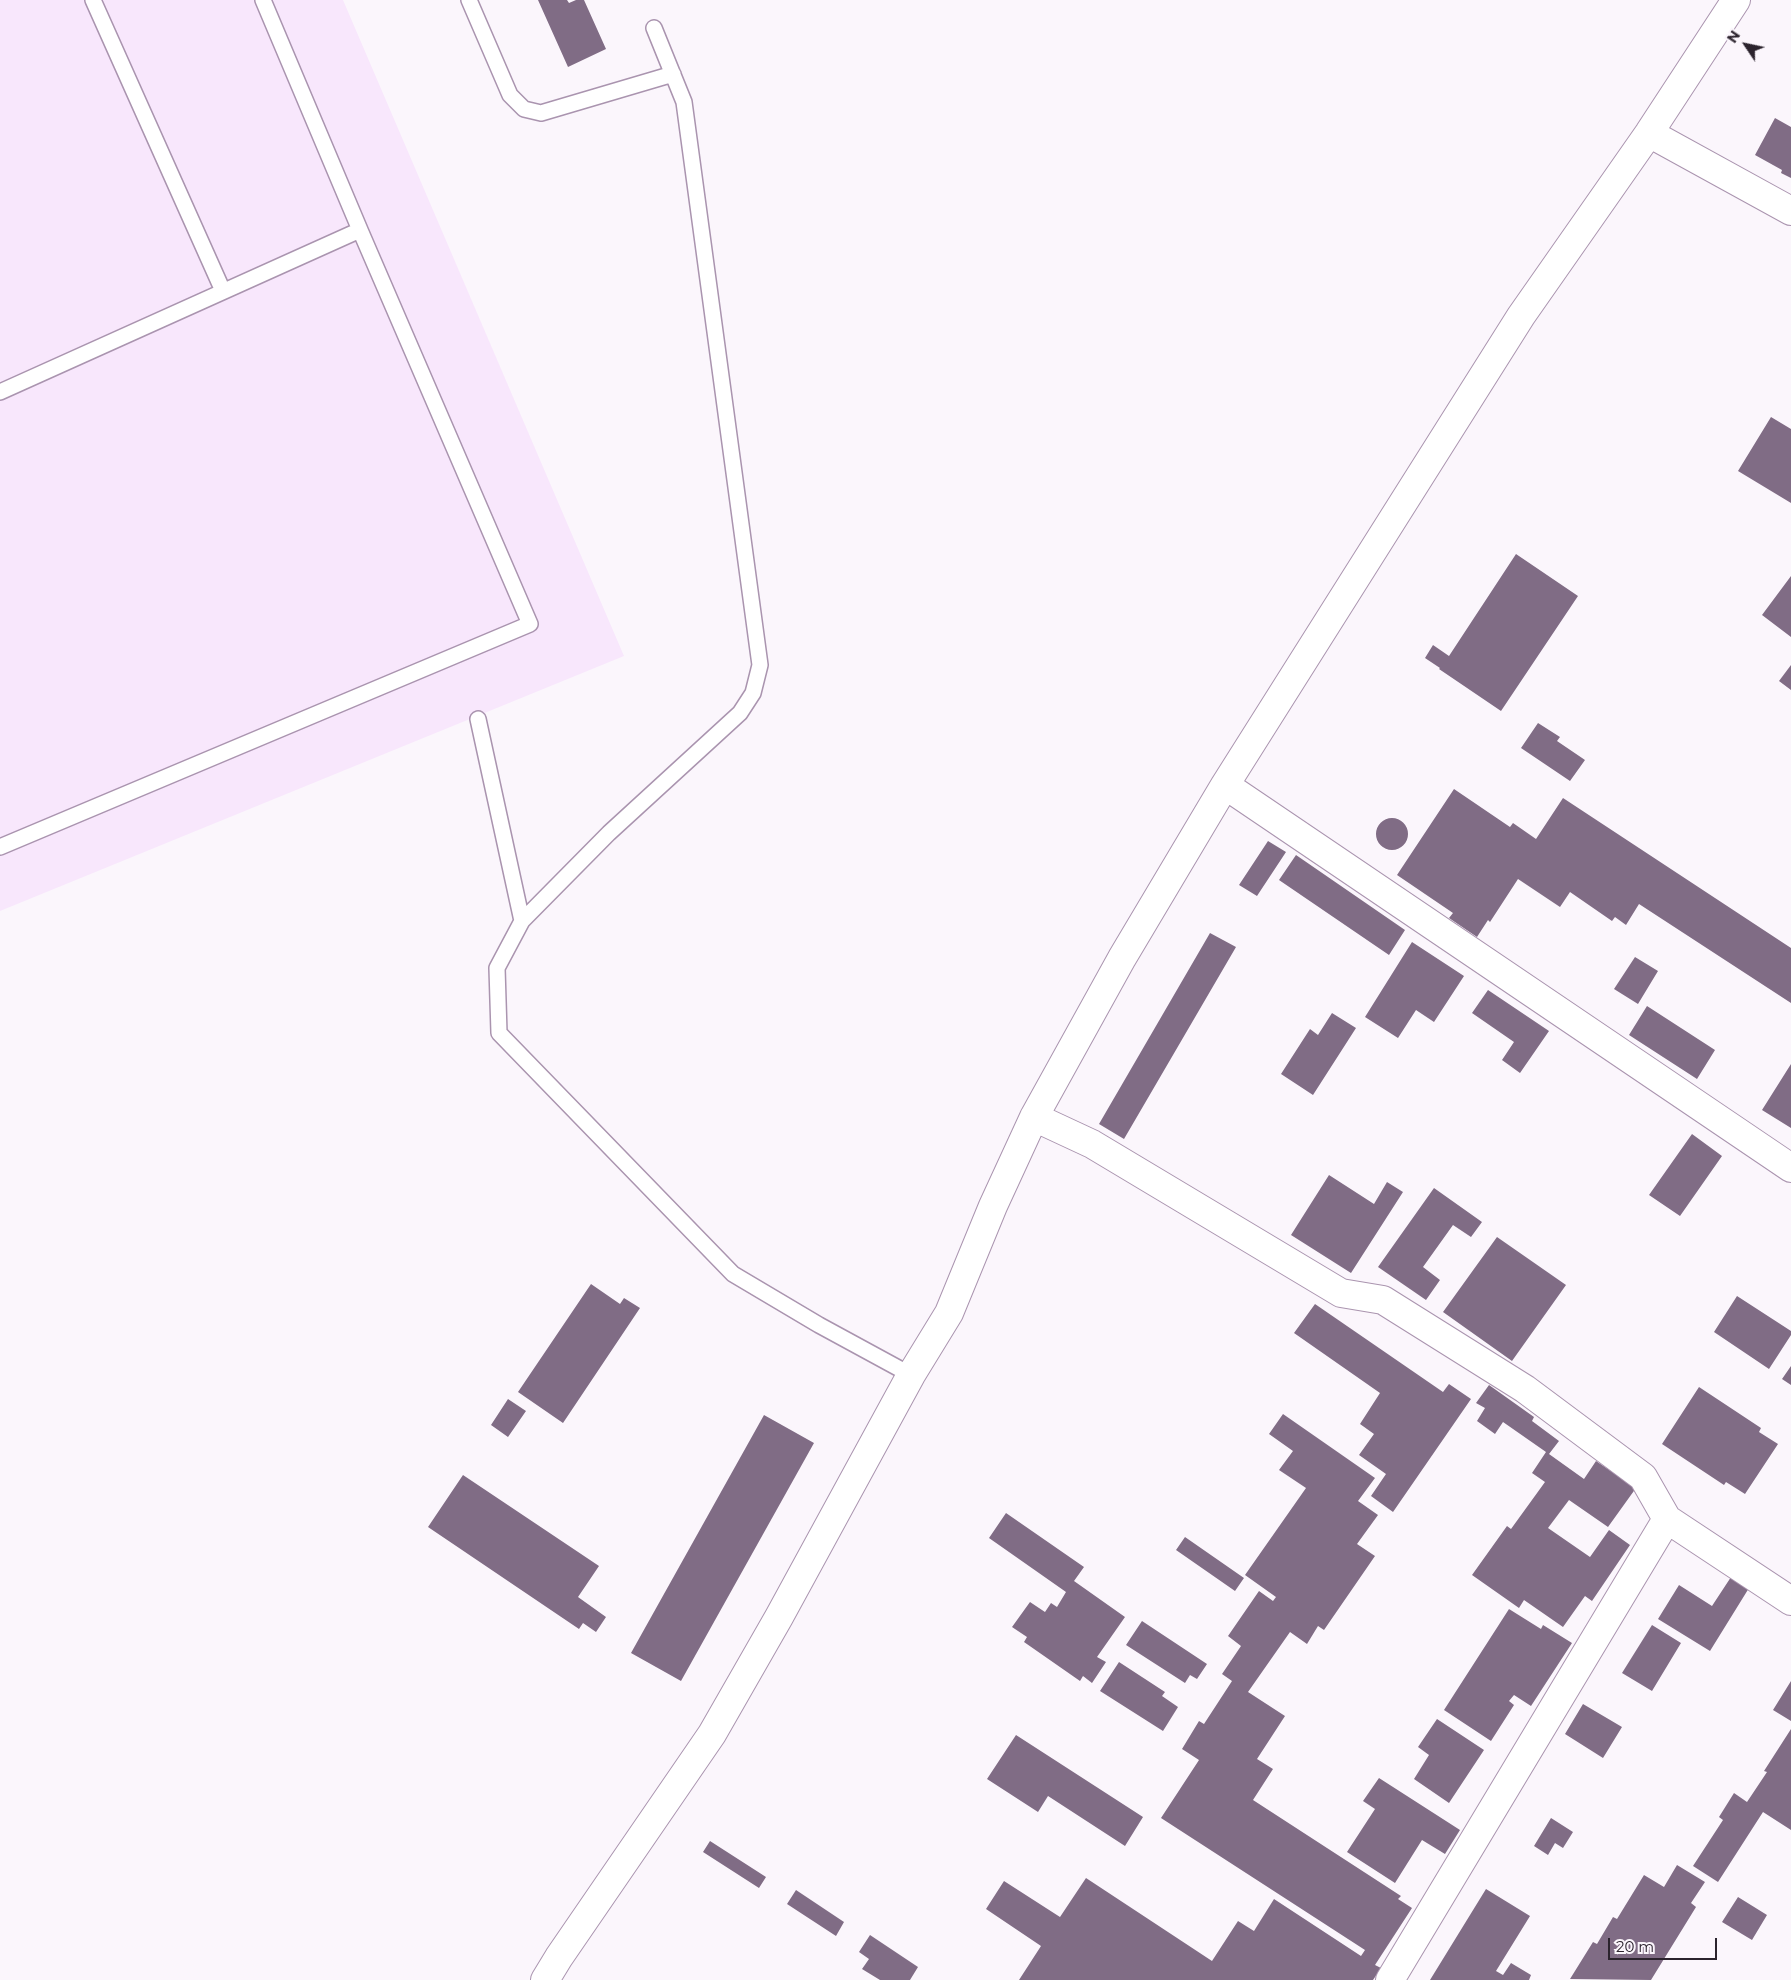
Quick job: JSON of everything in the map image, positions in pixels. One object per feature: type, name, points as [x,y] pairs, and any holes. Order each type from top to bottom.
[{"type":"street","points":[[545,1980],[712,1734],[911,1375],[949,1313],[993,1206],[1034,1117],[1122,958],[1225,785],[1521,316],[1649,133],[1736,0]]},
{"type":"street","points":[[1649,133],[1791,211]]},
{"type":"street","points":[[1225,785],[1791,1168]]},
{"type":"street","points":[[1034,1117],[1092,1144],[1341,1293],[1383,1300],[1525,1389],[1643,1477],[1667,1519],[1791,1601]]},
{"type":"street","points":[[1390,1980],[1667,1519]]},
{"type":"lane","points":[[93,0],[224,291]]},
{"type":"lane","points":[[0,847],[530,624],[263,0]]},
{"type":"lane","points":[[469,0],[510,95],[524,109],[541,113],[673,74]]},
{"type":"lane","points":[[654,28],[684,102],[760,665],[753,693],[740,714],[609,833],[522,921],[498,968],[499,1033],[733,1274],[819,1325],[911,1375]]},
{"type":"lane","points":[[0,392],[360,230]]},
{"type":"lane","points":[[478,719],[522,921]]},
{"type":"shaded area","points":[[0,0],[343,0],[624,656],[0,911]]},
{"type":"building","points":[[538,0],[567,0],[569,3],[576,0],[584,0],[606,49],[568,67]]},
{"type":"building","points":[[1775,118],[1791,127],[1791,178],[1781,173],[1782,170],[1755,155]]},
{"type":"building","points":[[1771,417],[1791,429],[1791,503],[1738,471]]},
{"type":"building","points":[[1516,554],[1578,596],[1501,711],[1425,658],[1433,645],[1449,656]]},
{"type":"building","points":[[1791,576],[1791,637],[1762,615]]},
{"type":"building","points":[[1791,665],[1791,690],[1779,681]]},
{"type":"building","points":[[1538,723],[1560,737],[1557,741],[1585,760],[1570,781],[1521,748]]},
{"type":"building","points":[[1454,789],[1510,827],[1513,823],[1536,839],[1563,798],[1791,948],[1791,1003],[1639,904],[1626,925],[1615,917],[1612,921],[1570,892],[1560,907],[1518,879],[1490,922],[1488,920],[1477,937],[1449,918],[1453,913],[1397,875]]},
{"type":"building","points":[[1392,818],[1398,819],[1403,823],[1407,828],[1407,840],[1403,845],[1398,849],[1392,850],[1386,849],[1381,845],[1377,840],[1376,834],[1377,828],[1381,823],[1386,819]]},
{"type":"building","points":[[1268,841],[1286,852],[1257,896],[1239,885]]},
{"type":"building","points":[[1296,855],[1405,930],[1389,955],[1279,880]]},
{"type":"building","points":[[1210,933],[1236,947],[1124,1139],[1099,1124]]},
{"type":"building","points":[[1412,942],[1464,976],[1434,1022],[1416,1010],[1398,1038],[1365,1017]]},
{"type":"building","points":[[1635,957],[1658,971],[1638,1004],[1614,989]]},
{"type":"building","points":[[1488,990],[1549,1031],[1520,1073],[1502,1060],[1514,1042],[1472,1013]]},
{"type":"building","points":[[1647,1006],[1715,1050],[1697,1079],[1629,1035]]},
{"type":"building","points":[[1332,1013],[1356,1028],[1313,1095],[1281,1074],[1310,1029],[1318,1035]]},
{"type":"building","points":[[1791,1064],[1791,1128],[1762,1110]]},
{"type":"building","points":[[1692,1134],[1722,1156],[1680,1216],[1649,1195]]},
{"type":"building","points":[[1329,1175],[1374,1204],[1387,1182],[1403,1192],[1351,1273],[1291,1235]]},
{"type":"building","points":[[1434,1188],[1482,1222],[1471,1237],[1453,1225],[1423,1267],[1440,1280],[1426,1300],[1378,1267]]},
{"type":"building","points":[[1497,1237],[1566,1285],[1512,1361],[1443,1312]]},
{"type":"building","points":[[591,1284],[620,1304],[624,1298],[640,1308],[563,1423],[518,1392]]},
{"type":"building","points":[[1737,1296],[1791,1331],[1791,1335],[1769,1369],[1714,1332]]},
{"type":"building","points":[[1315,1304],[1443,1392],[1449,1384],[1471,1399],[1393,1512],[1371,1496],[1386,1474],[1359,1455],[1374,1434],[1360,1424],[1380,1393],[1294,1333]]},
{"type":"building","points":[[1791,1366],[1791,1385],[1782,1379]]},
{"type":"building","points":[[1489,1385],[1534,1417],[1532,1421],[1559,1441],[1549,1454],[1584,1479],[1596,1461],[1636,1488],[1608,1527],[1569,1500],[1548,1528],[1590,1557],[1609,1530],[1630,1545],[1592,1601],[1585,1596],[1563,1627],[1524,1600],[1519,1608],[1472,1575],[1507,1526],[1511,1529],[1545,1482],[1532,1473],[1546,1452],[1503,1422],[1495,1434],[1477,1421],[1485,1408],[1476,1403]]},
{"type":"building","points":[[1699,1387],[1761,1428],[1759,1432],[1778,1444],[1745,1494],[1726,1482],[1724,1485],[1662,1444]]},
{"type":"building","points":[[508,1399],[526,1411],[508,1437],[491,1425]]},
{"type":"building","points":[[1283,1414],[1375,1478],[1358,1501],[1378,1515],[1357,1544],[1375,1556],[1324,1630],[1318,1626],[1307,1644],[1290,1632],[1248,1692],[1285,1716],[1257,1759],[1273,1769],[1253,1800],[1401,1896],[1398,1899],[1412,1908],[1375,1965],[1381,1968],[1373,1980],[1019,1980],[1041,1946],[986,1909],[1004,1881],[1060,1917],[1086,1878],[1212,1961],[1238,1921],[1254,1931],[1274,1899],[1361,1956],[1365,1950],[1161,1818],[1199,1760],[1182,1749],[1199,1721],[1204,1724],[1232,1681],[1222,1674],[1241,1646],[1228,1636],[1259,1591],[1273,1601],[1276,1597],[1245,1575],[1306,1488],[1279,1470],[1293,1451],[1269,1434]]},
{"type":"building","points":[[764,1415],[814,1443],[681,1681],[631,1653]]},
{"type":"building","points":[[463,1475],[599,1566],[578,1597],[606,1617],[596,1632],[583,1623],[579,1629],[428,1527]]},
{"type":"building","points":[[1006,1513],[1084,1567],[1074,1581],[1125,1617],[1097,1657],[1106,1662],[1092,1683],[1083,1676],[1080,1681],[1024,1642],[1027,1637],[1012,1627],[1030,1602],[1045,1612],[1051,1603],[1057,1607],[1066,1592],[989,1538]]},
{"type":"building","points":[[1185,1537],[1244,1578],[1235,1591],[1176,1550]]},
{"type":"building","points":[[1731,1577],[1749,1588],[1710,1651],[1658,1619],[1679,1585],[1712,1606]]},
{"type":"building","points":[[1509,1609],[1541,1629],[1543,1625],[1572,1643],[1531,1706],[1514,1695],[1509,1701],[1514,1705],[1491,1741],[1444,1710]]},
{"type":"building","points":[[1142,1621],[1207,1664],[1197,1679],[1190,1675],[1185,1683],[1126,1645]]},
{"type":"building","points":[[1652,1625],[1681,1643],[1652,1691],[1622,1673]]},
{"type":"building","points":[[1119,1662],[1165,1692],[1162,1696],[1178,1707],[1163,1731],[1100,1691]]},
{"type":"building","points":[[1791,1681],[1791,1721],[1773,1710]]},
{"type":"building","points":[[1583,1704],[1622,1727],[1603,1758],[1565,1734]]},
{"type":"building","points":[[1437,1719],[1484,1750],[1449,1803],[1414,1779],[1429,1755],[1418,1747]]},
{"type":"building","points":[[1791,1729],[1791,1830],[1763,1812],[1718,1882],[1693,1866],[1723,1820],[1719,1817],[1734,1793],[1747,1802],[1767,1772],[1764,1771]]},
{"type":"building","points":[[1016,1735],[1143,1817],[1125,1846],[1048,1796],[1038,1812],[987,1779]]},
{"type":"building","points":[[1379,1778],[1460,1830],[1445,1854],[1422,1840],[1395,1883],[1347,1852],[1375,1809],[1363,1801]]},
{"type":"building","points":[[1551,1818],[1573,1832],[1563,1848],[1555,1843],[1548,1855],[1534,1846]]},
{"type":"building","points":[[710,1841],[766,1877],[759,1888],[703,1852]]},
{"type":"building","points":[[1677,1865],[1705,1882],[1691,1903],[1696,1907],[1651,1980],[1570,1979],[1593,1942],[1597,1944],[1613,1917],[1617,1919],[1644,1875],[1664,1887]]},
{"type":"building","points":[[1486,1889],[1530,1916],[1496,1971],[1503,1975],[1511,1963],[1531,1975],[1529,1980],[1430,1980]]},
{"type":"building","points":[[796,1890],[844,1922],[836,1936],[787,1904]]},
{"type":"building","points":[[1738,1897],[1767,1915],[1752,1940],[1722,1922]]},
{"type":"building","points":[[870,1935],[918,1967],[910,1980],[880,1980],[862,1969],[869,1959],[859,1952]]}]
